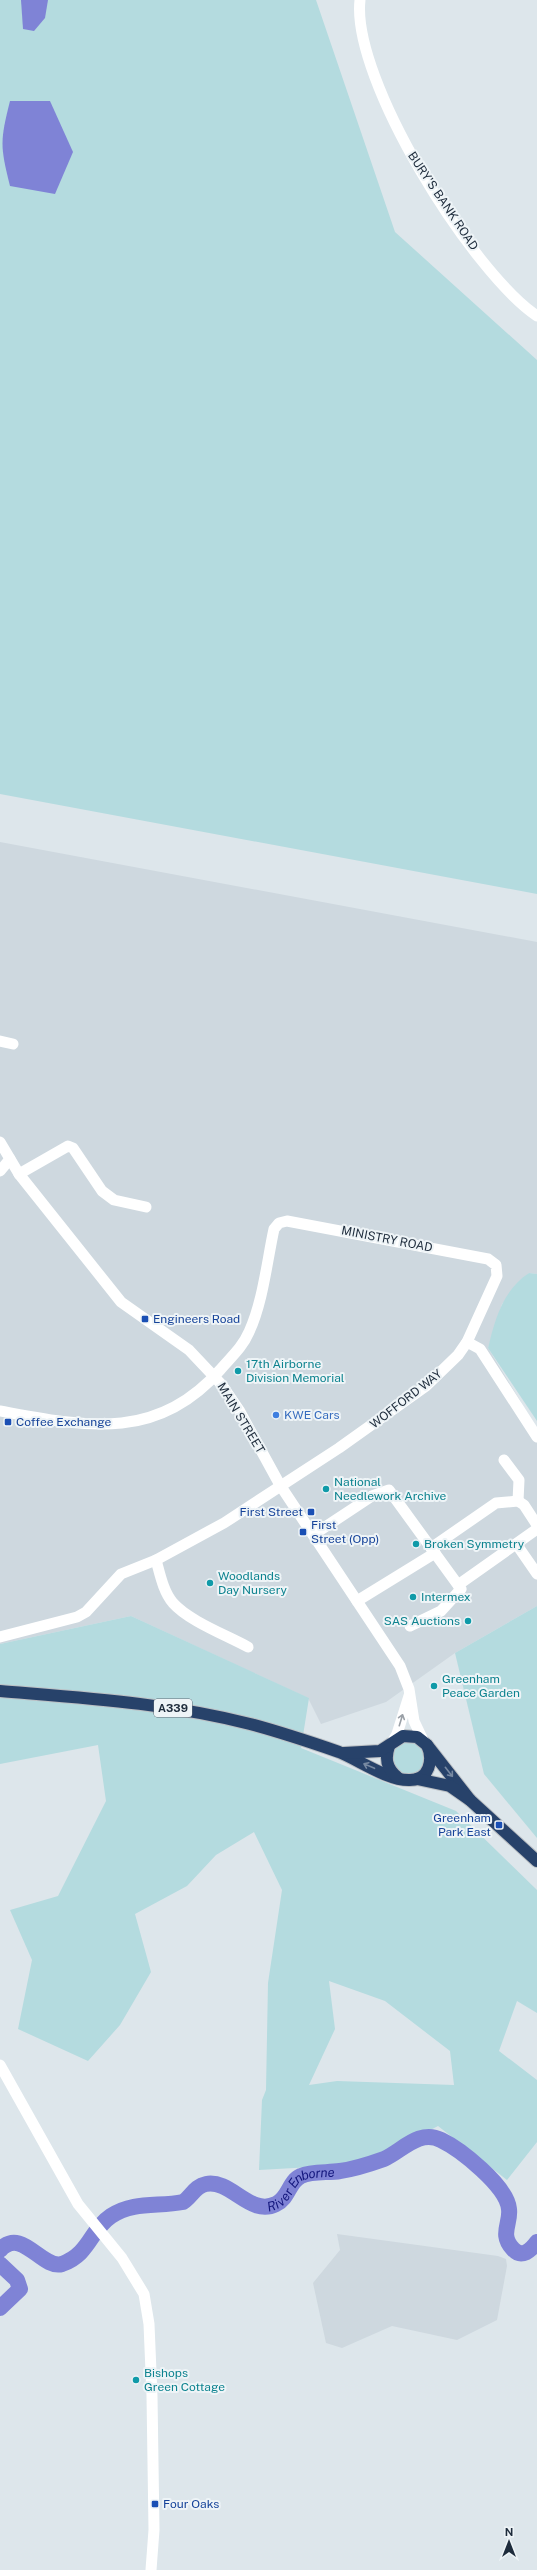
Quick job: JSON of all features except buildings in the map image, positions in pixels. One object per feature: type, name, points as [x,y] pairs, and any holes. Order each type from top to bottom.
[{"type":"highway","name":"A339","points":[[0,1691],[167,1707],[251,1724],[341,1753],[398,1778]]},
{"type":"highway","points":[[470,1800],[425,1742],[417,1736],[403,1736],[390,1745],[386,1760],[388,1767],[398,1778],[404,1780],[417,1779],[450,1786],[470,1800],[537,1861]]},
{"type":"highway","points":[[417,1779],[429,1768],[431,1752],[425,1742]]},
{"type":"highway","name":"A339","points":[[341,1753],[371,1753],[390,1745]]},
{"type":"street","name":"BURY'S BANK ROAD","points":[[360,0],[360,24],[366,48],[394,121],[415,165],[489,269],[508,291],[537,316]]},
{"type":"street","points":[[0,1041],[12,1044]]},
{"type":"street","name":"MAIN STREET","points":[[0,1142],[19,1174],[121,1302],[189,1350],[215,1376],[239,1410],[280,1485],[400,1666],[409,1689],[414,1722],[425,1742]]},
{"type":"street","points":[[19,1174],[68,1146],[73,1148],[102,1191],[114,1200],[146,1208]]},
{"type":"street","points":[[0,1171],[10,1159]]},
{"type":"street","name":"MINISTRY ROAD","points":[[215,1376],[242,1347],[250,1330],[274,1229],[279,1223],[287,1221],[488,1259]]},
{"type":"street","name":"WOFFORD WAY","points":[[0,1637],[77,1617],[86,1612],[121,1574],[156,1560],[224,1523],[392,1412],[446,1368],[467,1342],[496,1276],[496,1265],[488,1259]]},
{"type":"street","points":[[467,1342],[480,1349],[537,1437]]},
{"type":"street","points":[[0,1411],[76,1425],[120,1424],[163,1412],[195,1393],[215,1376]]},
{"type":"street","points":[[504,1460],[519,1480],[518,1501]]},
{"type":"street","points":[[313,1535],[372,1496],[389,1490],[461,1589],[441,1612],[410,1626]]},
{"type":"street","points":[[357,1601],[433,1551],[496,1503],[518,1501],[524,1505],[537,1525]]},
{"type":"street","points":[[458,1585],[517,1545],[537,1529]]},
{"type":"street","points":[[517,1545],[537,1574]]},
{"type":"street","points":[[156,1560],[167,1594],[173,1603],[184,1613],[248,1647]]},
{"type":"street","points":[[390,1745],[399,1728],[409,1696]]},
{"type":"street","points":[[0,2065],[78,2204],[106,2238],[142,2289],[148,2317],[152,2425],[154,2530],[151,2570]]},
{"type":"shaded area","points":[[0,0],[316,0],[395,232],[537,360],[537,894],[0,794]]},
{"type":"shaded area","points":[[0,842],[537,942],[537,1274],[529,1273],[502,1304],[488,1348],[521,1402],[525,1421],[537,1436],[537,1606],[455,1653],[386,1702],[321,1724],[308,1698],[131,1616],[0,1644]]},
{"type":"shaded area","points":[[529,1273],[537,1274],[537,1421],[488,1348],[501,1306],[513,1288]]},
{"type":"shaded area","points":[[537,1606],[537,1838],[484,1774],[455,1653]]},
{"type":"shaded area","points":[[131,1616],[309,1698],[301,1748],[456,1811],[537,1890],[537,2013],[517,2001],[499,2051],[537,2080],[537,2142],[507,2180],[438,2126],[365,2164],[259,2170],[262,2100],[266,2090],[268,1983],[282,1890],[254,1832],[216,1855],[187,1886],[135,1914],[151,1972],[120,2025],[88,2061],[18,2029],[32,1960],[10,1910],[58,1896],[106,1801],[98,1745],[0,1764],[0,1644]],"holes":[[[329,1981],[385,2001],[450,2051],[454,2085],[337,2081],[309,2085],[335,2029]]]},
{"type":"shaded area","points":[[406,1741],[412,1741],[421,1746],[425,1752],[425,1764],[421,1770],[412,1775],[406,1775],[397,1770],[392,1761],[392,1755],[397,1746]]},
{"type":"shaded area","points":[[337,2234],[498,2256],[506,2259],[507,2266],[497,2320],[457,2340],[392,2326],[342,2348],[326,2343],[313,2283],[340,2250]]},
{"type":"water","points":[[21,0],[48,0],[45,18],[34,31],[23,29]]},
{"type":"water","points":[[10,101],[50,101],[73,152],[55,194],[10,186],[4,161],[2,144],[4,126]]},
{"type":"waterway","name":"River Enborne","points":[[0,2250],[8,2244],[16,2243],[24,2245],[47,2261],[54,2264],[62,2264],[79,2254],[98,2228],[111,2216],[128,2208],[183,2202],[196,2189],[206,2184],[215,2184],[224,2187],[249,2202],[258,2206],[267,2207],[276,2204],[284,2198],[297,2178],[305,2174],[335,2172],[357,2168],[384,2159],[411,2142],[425,2137],[433,2137],[441,2140],[459,2151],[492,2179],[506,2200],[509,2209],[506,2234],[509,2244],[516,2252],[526,2252],[537,2242]]},
{"type":"waterway","name":"River Enborne","points":[[0,2264],[17,2280],[20,2289],[0,2308]]},
{"type":"place","name":"Engineers Road","points":[[145,1319]]},
{"type":"place","name":"17th Airborne Division Memorial","points":[[238,1371]]},
{"type":"place","name":"KWE Cars","points":[[276,1415]]},
{"type":"place","name":"Coffee Exchange","points":[[8,1422]]},
{"type":"place","name":"National Needlework Archive","points":[[326,1489]]},
{"type":"place","name":"First Street","points":[[311,1512]]},
{"type":"place","name":"First Street (Opp)","points":[[303,1532]]},
{"type":"place","name":"Broken Symmetry","points":[[416,1544]]},
{"type":"place","name":"Woodlands Day Nursery","points":[[210,1583]]},
{"type":"place","name":"Intermex","points":[[413,1597]]},
{"type":"place","name":"SAS Auctions","points":[[468,1621]]},
{"type":"place","name":"Greenham Peace Garden","points":[[434,1686]]},
{"type":"place","name":"Greenham Park East","points":[[499,1825]]},
{"type":"place","name":"Bishops Green Cottage","points":[[136,2380]]},
{"type":"place","name":"Four Oaks","points":[[155,2504]]}]
